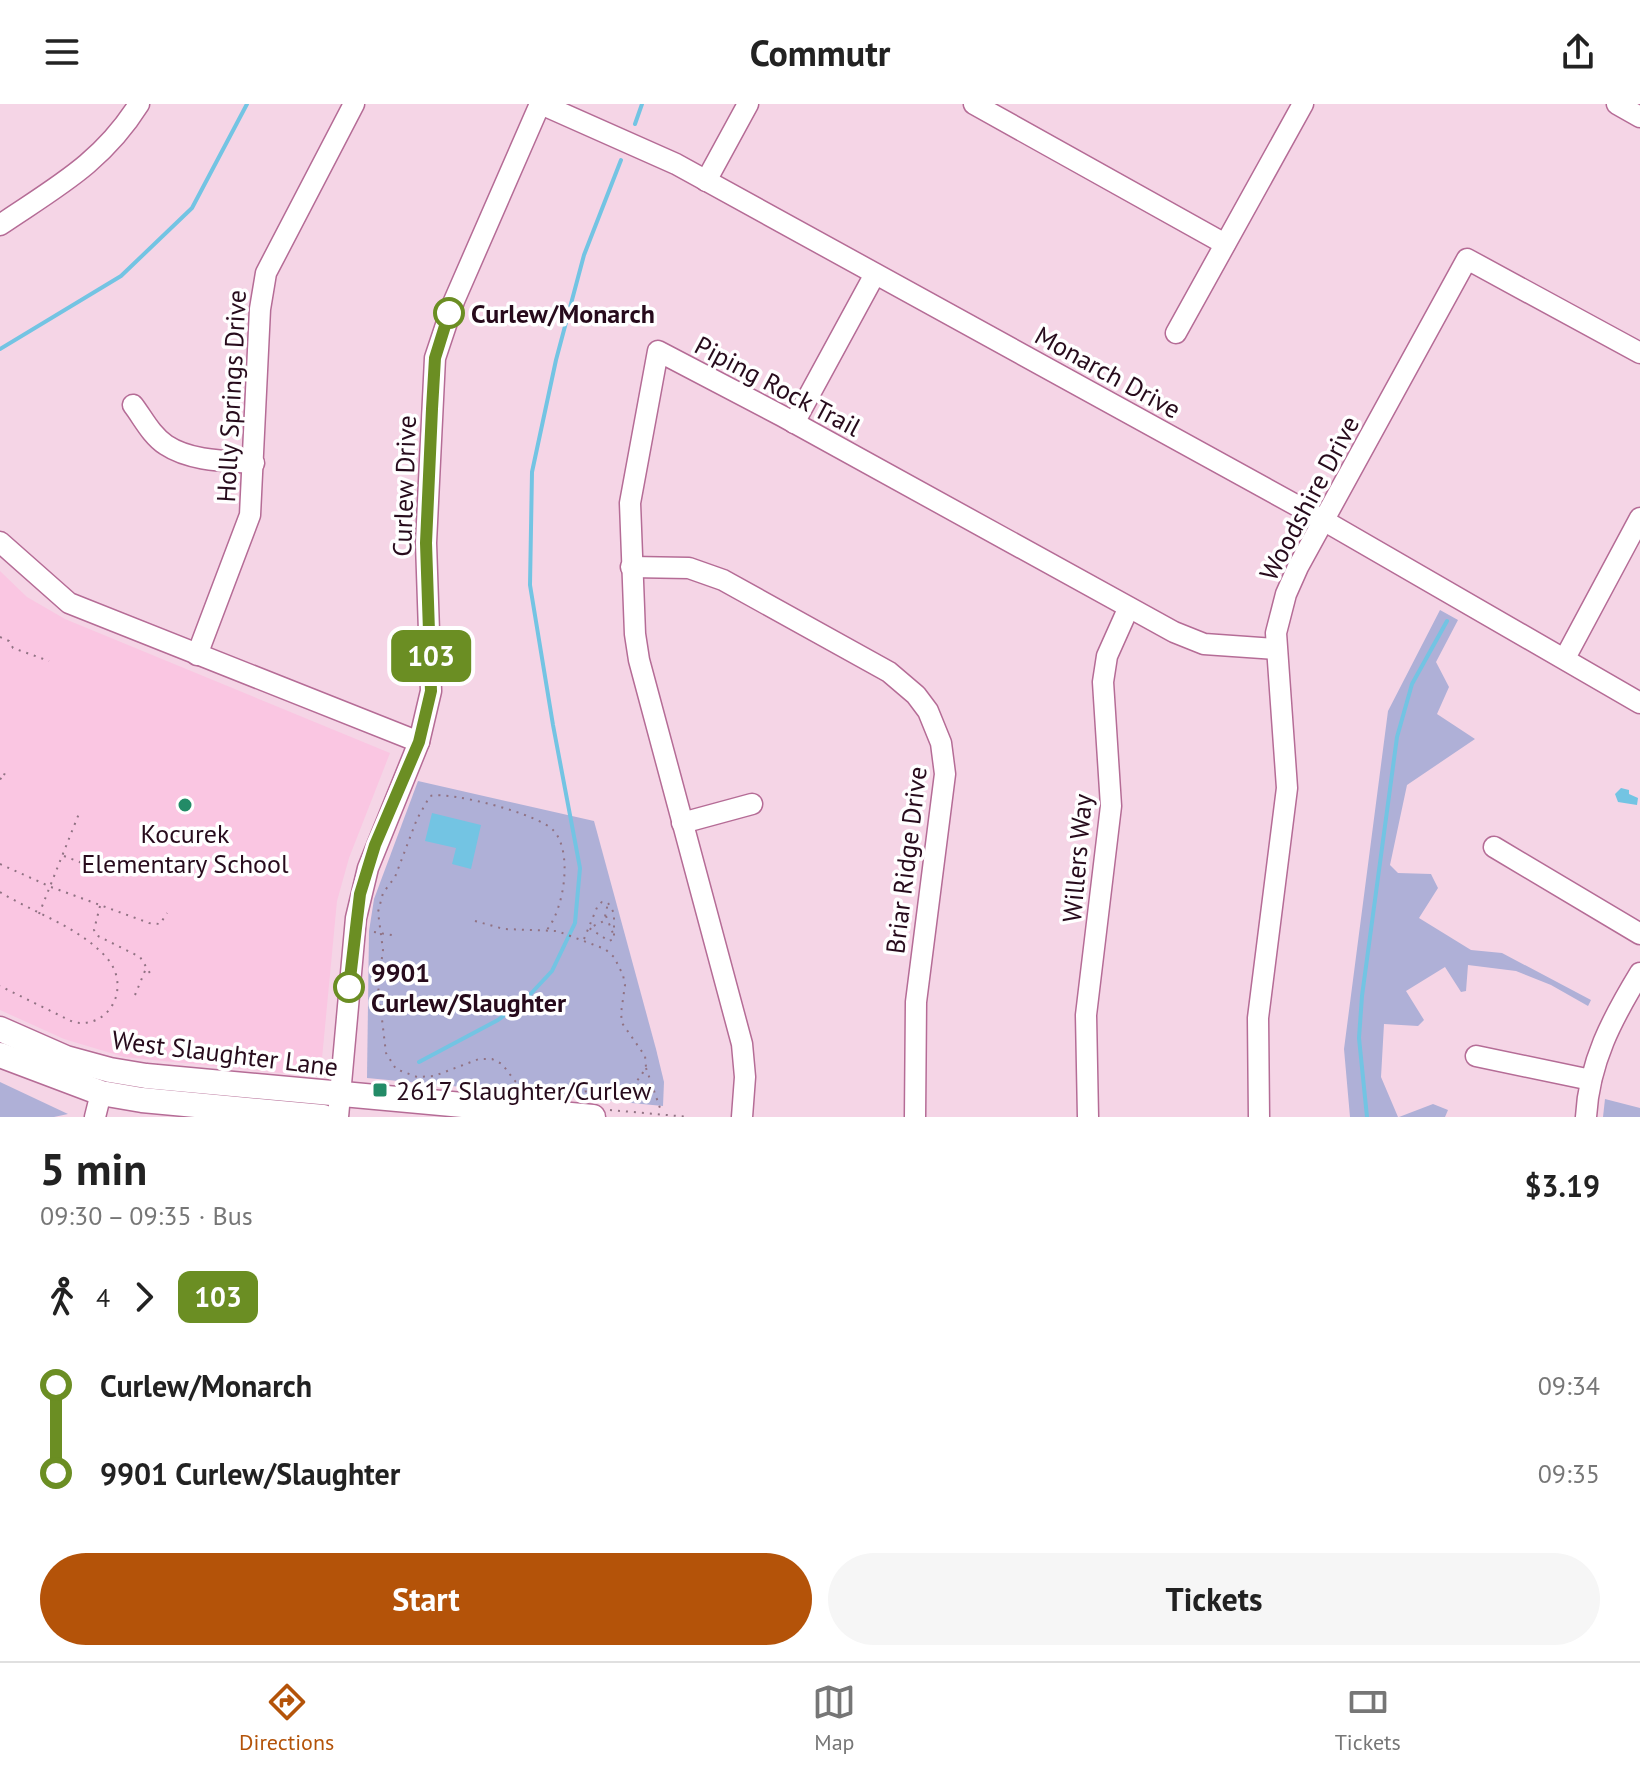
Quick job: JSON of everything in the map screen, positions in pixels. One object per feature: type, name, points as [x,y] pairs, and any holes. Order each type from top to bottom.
[{"type":"main road","name":"West Slaughter Lane","points":[[0,1029],[66,1058],[110,1070],[338,1106],[593,1117]]},
{"type":"main road","name":"West Slaughter Lane","points":[[0,1055],[101,1093],[170,1104],[323,1117]]},
{"type":"street","points":[[0,225],[82,170],[116,137],[139,104]]},
{"type":"street","name":"Holly Springs Drive","points":[[197,655],[250,515],[260,309],[266,273],[354,104]]},
{"type":"street","name":"Monarch Drive","points":[[540,104],[625,139],[706,181],[1323,520],[1640,703]]},
{"type":"street","name":"Curlew Drive","points":[[338,1106],[360,894],[375,845],[419,742],[431,691],[426,543],[435,358],[454,301],[540,104]]},
{"type":"street","points":[[706,181],[748,104]]},
{"type":"street","points":[[974,104],[1225,244]]},
{"type":"street","points":[[1176,333],[1303,104]]},
{"type":"street","points":[[1617,104],[1639,113]]},
{"type":"street","name":"Woodshire Drive","points":[[1259,1117],[1258,1018],[1287,788],[1275,649],[1286,594],[1323,520],[1467,259],[1640,353]]},
{"type":"street","points":[[794,423],[875,274]]},
{"type":"street","name":"Piping Rock Trail","points":[[742,1117],[745,1077],[742,1044],[639,660],[631,567],[632,484],[658,351],[1181,636],[1204,644],[1275,649]]},
{"type":"street","points":[[133,405],[153,433],[167,445],[187,454],[254,463]]},
{"type":"street","points":[[1565,658],[1640,518]]},
{"type":"street","points":[[0,542],[69,603],[419,742]]},
{"type":"street","name":"Briar Ridge Drive","points":[[631,567],[689,568],[723,580],[889,672],[916,695],[928,711],[941,743],[945,774],[916,1002],[915,1117]]},
{"type":"street","name":"Willers Way","points":[[1088,1117],[1086,1015],[1111,806],[1104,670],[1111,643],[1128,609]]},
{"type":"street","points":[[682,823],[752,804]]},
{"type":"street","points":[[1494,847],[1640,934]]},
{"type":"street","points":[[1586,1117],[1591,1080],[1603,1040],[1640,973]]},
{"type":"street","points":[[1476,1056],[1591,1080]]},
{"type":"street","points":[[95,1117],[101,1093]]},
{"type":"path","points":[[0,637],[9,641],[13,648],[49,661]]},
{"type":"path","points":[[0,778],[2,780],[7,768]]},
{"type":"path","points":[[534,1093],[520,1085],[502,1064],[492,1059],[479,1059],[445,1073],[425,1077],[401,1072],[391,1064],[386,1053],[379,997],[383,950],[378,912],[383,893],[395,877],[430,796],[439,794],[527,817],[555,831],[561,848],[564,881],[559,909],[546,931]]},
{"type":"path","points":[[39,914],[80,811]]},
{"type":"path","points":[[63,856],[82,863]]},
{"type":"path","points":[[0,864],[51,887],[149,923],[160,924],[167,913]]},
{"type":"path","points":[[0,892],[78,936],[106,956],[119,979],[118,994],[102,1016],[85,1024],[73,1022],[0,986]]},
{"type":"path","points":[[589,928],[604,921],[608,903]]},
{"type":"path","points":[[584,940],[598,905],[608,903],[614,913],[613,940],[607,950]]},
{"type":"path","points":[[101,905],[94,930],[96,935],[132,952],[147,966],[153,978]]},
{"type":"path","points":[[606,915],[613,940]]},
{"type":"path","points":[[475,921],[504,929],[560,932],[607,950],[625,979],[622,1023],[645,1056],[660,1108]]},
{"type":"path","points":[[589,928],[604,939],[613,940]]},
{"type":"path","points":[[369,931],[397,936]]},
{"type":"path","points":[[135,995],[147,966]]},
{"type":"path","points":[[562,1096],[594,1090],[619,1092],[646,1067]]},
{"type":"shaded area","name":"Kocurek Elementary School","points":[[0,571],[27,597],[65,619],[390,753],[349,858],[337,901],[321,1069],[311,1076],[124,1057],[64,1039],[0,1010]]},
{"type":"shaded area","points":[[1440,610],[1458,620],[1436,662],[1449,687],[1437,714],[1475,739],[1407,785],[1390,865],[1398,873],[1431,874],[1438,888],[1419,918],[1471,950],[1502,953],[1591,1000],[1588,1006],[1551,985],[1516,971],[1468,965],[1466,991],[1461,992],[1445,967],[1406,991],[1424,1020],[1418,1026],[1384,1024],[1381,1077],[1398,1117],[1350,1117],[1344,1049],[1388,711]]},
{"type":"shaded area","points":[[418,781],[594,821],[664,1082],[663,1106],[367,1078],[369,931],[374,899]]},
{"type":"shaded area","points":[[1621,788],[1638,798],[1637,805],[1618,802],[1615,794]]},
{"type":"shaded area","points":[[432,813],[481,825],[471,869],[452,864],[456,848],[425,841]]},
{"type":"shaded area","points":[[0,1082],[68,1114],[0,1117]]},
{"type":"shaded area","points":[[1605,1099],[1640,1108],[1640,1117],[1603,1117]]},
{"type":"shaded area","points":[[1433,1104],[1448,1110],[1445,1117],[1399,1117]]},
{"type":"waterway","points":[[0,349],[121,276],[192,208],[247,104]]},
{"type":"waterway","points":[[635,124],[642,104]]},
{"type":"waterway","points":[[419,1062],[498,1020],[524,1001],[552,971],[575,923],[580,868],[530,585],[532,472],[556,360],[584,255],[621,160]]},
{"type":"waterway","points":[[1367,1117],[1359,1038],[1362,996],[1397,737],[1412,684],[1447,621]]},
{"type":"bus line","name":"103","points":[[349,987],[360,894],[375,845],[419,742],[431,691],[426,543],[433,378],[435,358],[449,313]]},
{"type":"place","name":"Curlew/Monarch","points":[[449,313]]},
{"type":"place","name":"Kocurek Elementary School","points":[[185,805]]},
{"type":"place","name":"9901 Curlew/Slaughter","points":[[349,987]]},
{"type":"place","name":"2617 Slaughter/Curlew","points":[[380,1090]]}]
